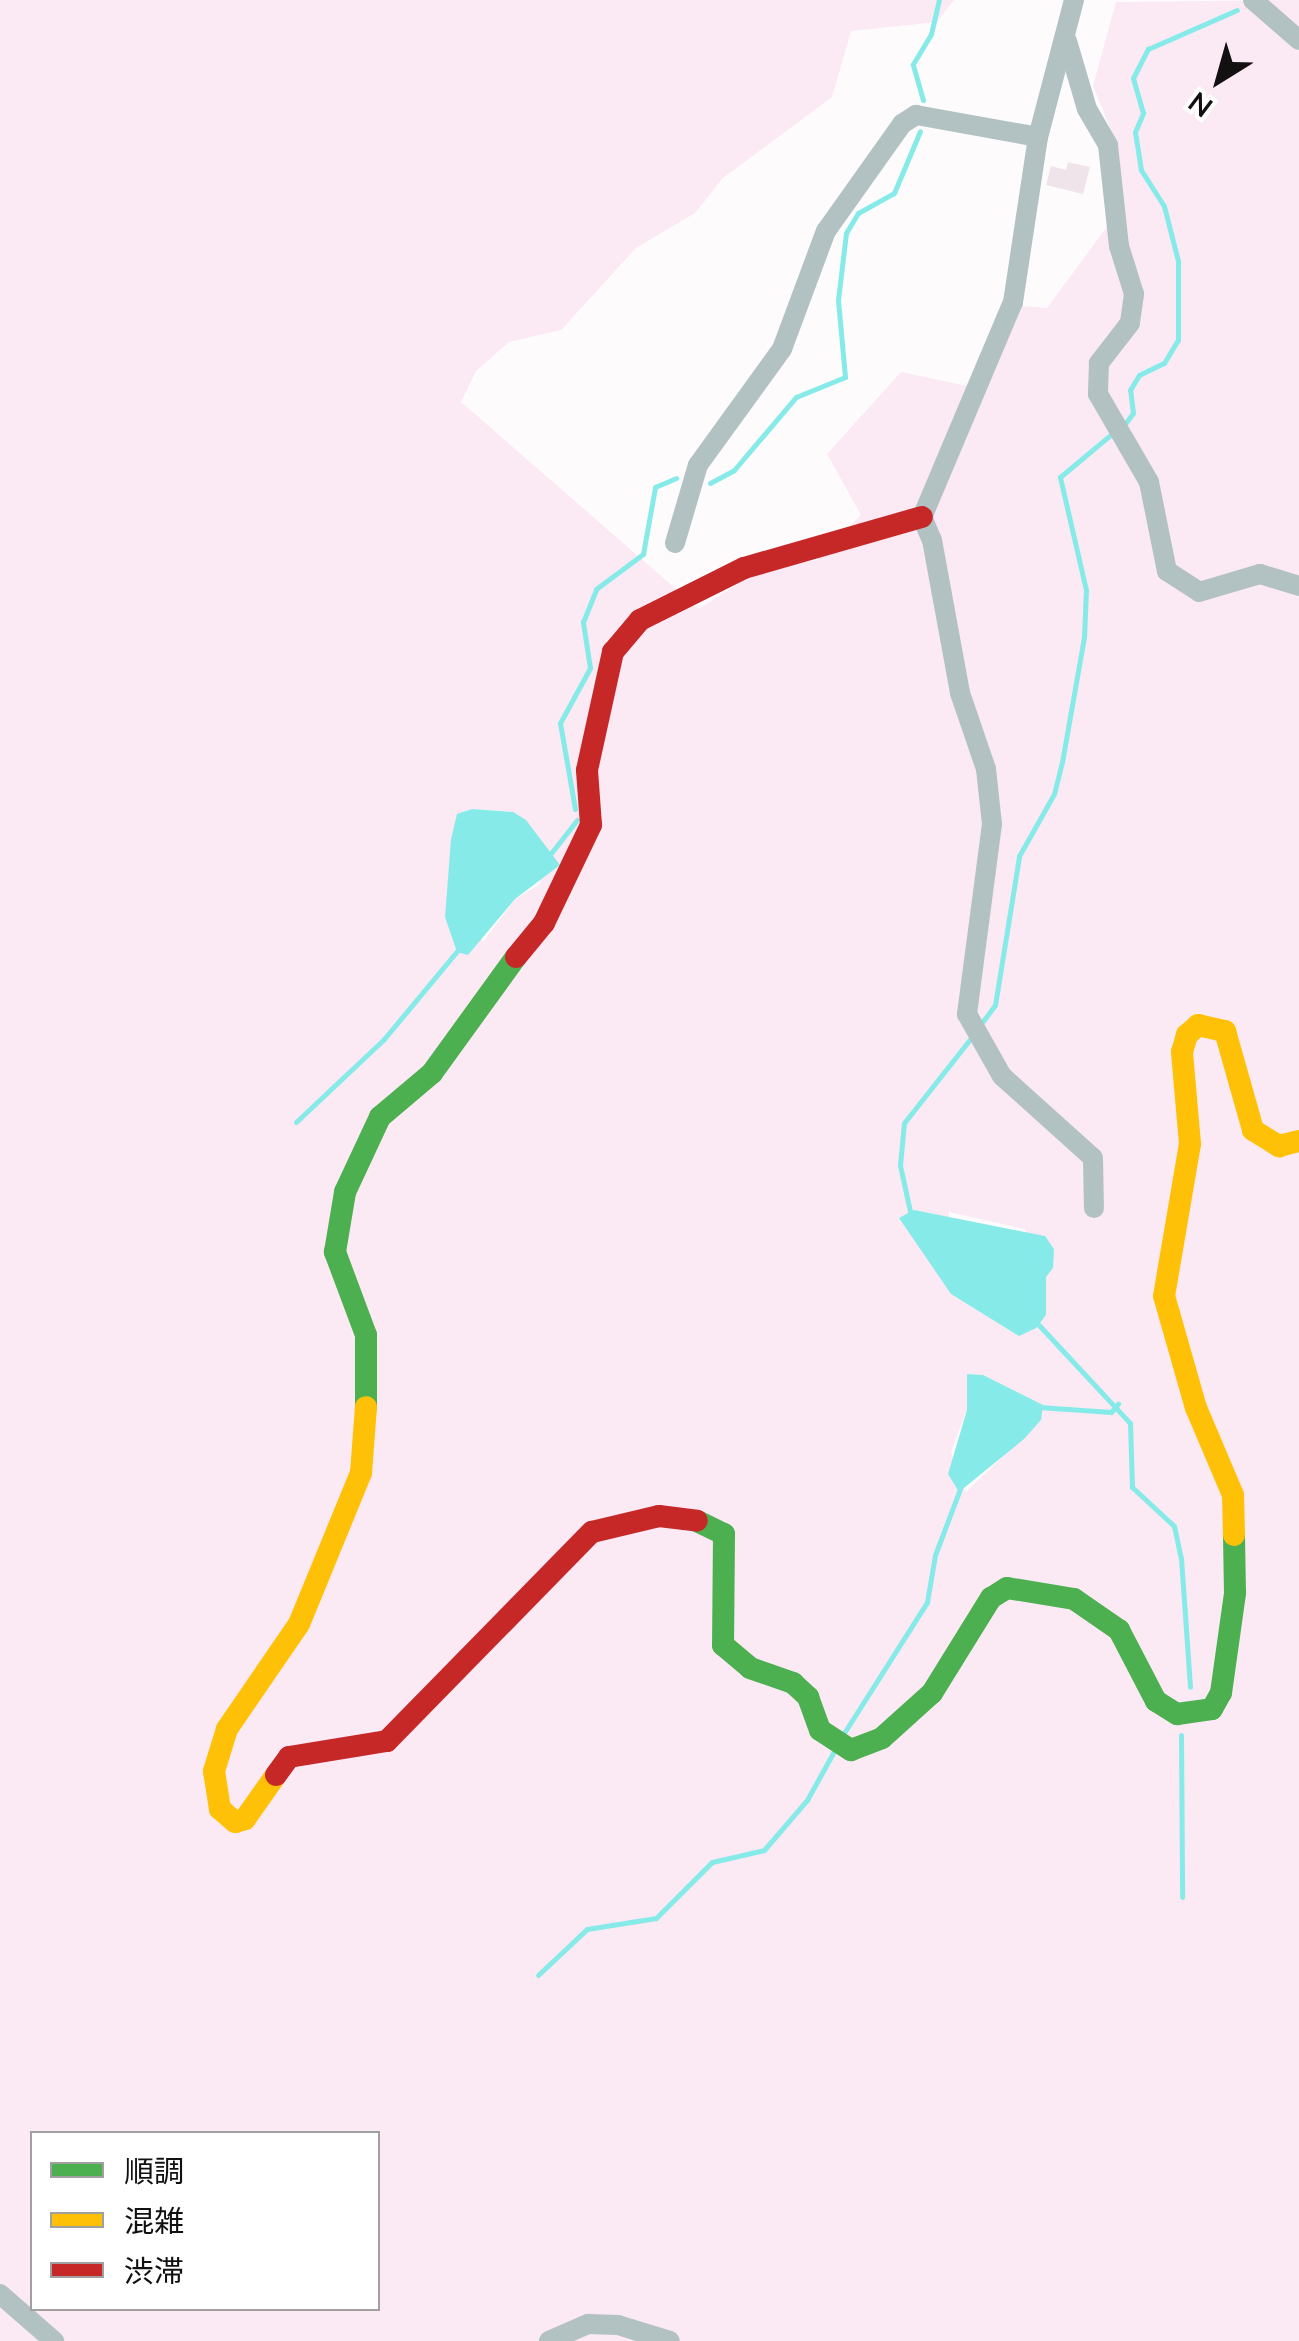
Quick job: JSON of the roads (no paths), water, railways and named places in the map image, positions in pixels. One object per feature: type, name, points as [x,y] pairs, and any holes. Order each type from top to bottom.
[{"type":"street","points":[[1074,0],[1038,137],[1013,302],[922,517],[932,540],[960,693],[986,769],[992,824],[966,1002],[976,1031],[1002,1076],[1093,1158],[1094,1208]]},
{"type":"street","points":[[1252,0],[1299,40]]},
{"type":"street","points":[[1066,39],[1087,109],[1108,145],[1119,246],[1134,294],[1130,323],[1100,364],[1098,394],[1149,482],[1167,571],[1184,586],[1199,592],[1260,574],[1299,586]]},
{"type":"street","points":[[675,543],[698,465],[782,348],[826,231],[902,124],[916,115],[1038,137]]},
{"type":"street","points":[[922,517],[744,568],[640,620],[614,652],[587,770],[592,825],[569,877],[544,923],[455,1033],[432,1073],[380,1118],[345,1192],[335,1252],[366,1335],[369,1366],[361,1473],[299,1624],[227,1729],[214,1771],[220,1809],[235,1822],[256,1808],[271,1774],[289,1757],[388,1742],[564,1554],[592,1532],[659,1516],[709,1522],[724,1534],[723,1645],[750,1668],[793,1683],[828,1739],[851,1750],[882,1738],[932,1693],[992,1598],[1006,1588],[1074,1599],[1119,1630],[1156,1701],[1176,1714],[1212,1709],[1224,1679],[1235,1593],[1233,1495],[1196,1408],[1164,1296],[1164,1264],[1190,1144],[1182,1052],[1187,1035],[1198,1025],[1226,1031],[1253,1130],[1278,1146],[1299,1141]]},
{"type":"street","points":[[0,2294],[54,2341]]},
{"type":"street","points":[[549,2341],[588,2324],[618,2324],[670,2341]]},
{"type":"water","points":[[472,809],[513,812],[526,820],[560,865],[515,899],[468,955],[457,952],[445,917],[451,839],[457,814]]},
{"type":"water","points":[[914,1210],[1045,1236],[1054,1249],[1053,1268],[1046,1277],[1046,1315],[1036,1328],[1019,1336],[951,1294],[899,1218]]},
{"type":"water","points":[[967,1374],[983,1375],[1043,1405],[1041,1420],[1024,1439],[959,1492],[948,1474],[967,1410]]},
{"type":"waterway","points":[[923,100],[913,64],[931,34],[939,0]]},
{"type":"waterway","points":[[1124,425],[1133,413],[1130,390],[1139,375],[1164,363],[1178,340],[1178,261],[1164,206],[1141,170],[1135,132],[1143,113],[1133,78],[1148,49],[1237,10]]},
{"type":"waterway","points":[[710,483],[734,470],[796,397],[845,377],[838,300],[846,233],[858,213],[894,193],[920,131]]},
{"type":"waterway","points":[[980,1025],[995,1005],[1019,856],[1054,794],[1084,637],[1086,590],[1060,477],[1115,431]]},
{"type":"waterway","points":[[575,809],[560,723],[590,668],[583,622],[596,589],[643,554],[655,487],[676,478]]},
{"type":"waterway","points":[[548,857],[577,820]]},
{"type":"waterway","points":[[296,1122],[384,1039],[458,950]]},
{"type":"waterway","points":[[911,1216],[900,1165],[904,1123],[974,1034]]},
{"type":"waterway","points":[[1037,1323],[1130,1423],[1132,1487],[1174,1526],[1181,1558],[1190,1687]]},
{"type":"waterway","points":[[1039,1407],[1111,1412],[1118,1404]]},
{"type":"waterway","points":[[844,1733],[927,1602],[935,1555],[960,1489]]},
{"type":"waterway","points":[[1181,1735],[1182,1897]]},
{"type":"waterway","points":[[538,1975],[587,1929],[656,1918],[712,1862],[764,1850],[807,1800],[834,1751]]}]
